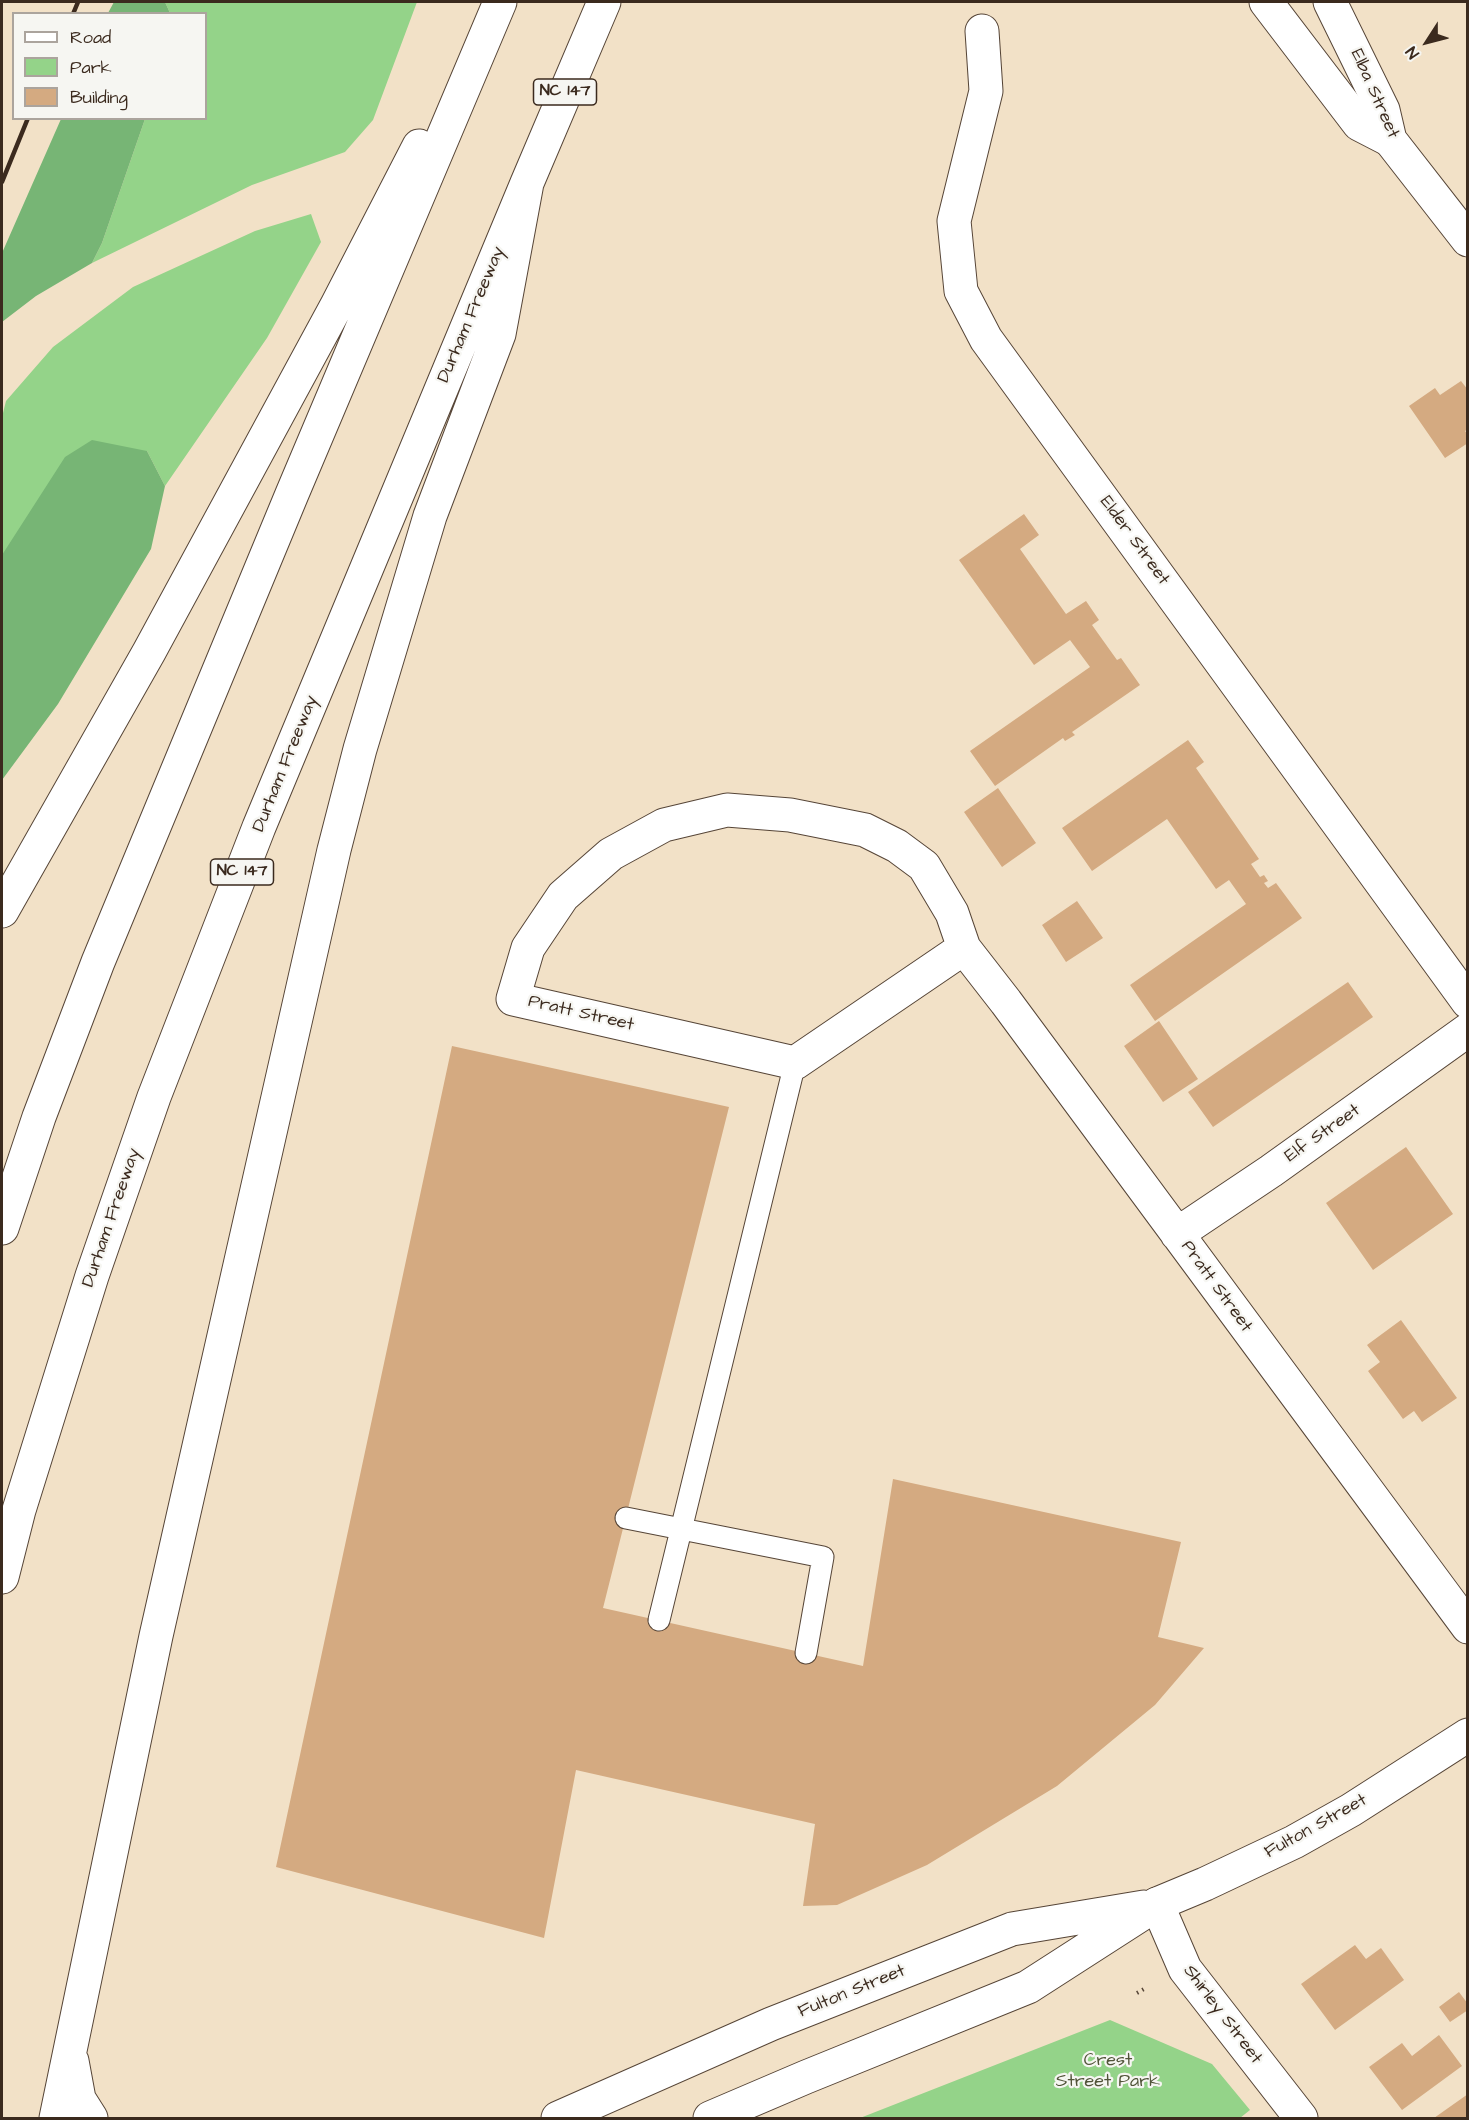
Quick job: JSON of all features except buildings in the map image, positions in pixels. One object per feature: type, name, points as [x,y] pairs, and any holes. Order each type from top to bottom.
[{"type":"main road","points":[[2,1228],[39,1117],[98,962],[500,2]]},
{"type":"main road","name":"Durham Freeway","points":[[2,1577],[19,1510],[92,1276],[154,1097],[259,827],[604,2]]},
{"type":"main road","points":[[1266,2],[1359,124],[1390,140]]},
{"type":"main road","name":"Elba Street","points":[[1330,2],[1383,110],[1390,140],[1467,240]]},
{"type":"main road","name":"Elder Street","points":[[982,31],[986,91],[954,221],[961,291],[993,348],[1467,1002]]},
{"type":"main road","points":[[2,911],[149,652],[337,305],[415,152],[465,85]]},
{"type":"main road","points":[[56,2118],[156,1636],[334,850],[363,738],[430,516],[499,334],[527,183]]},
{"type":"main road","name":"Pratt Street","points":[[795,1063],[513,999],[528,948],[563,896],[611,854],[664,825],[727,810],[790,815],[866,830],[897,846],[924,866],[952,913],[964,948],[1467,1627]]},
{"type":"main road","points":[[795,1063],[964,948]]},
{"type":"main road","name":"Elf Street","points":[[1177,1234],[1271,1171],[1467,1030]]},
{"type":"main road","name":"Fulton Street","points":[[710,2118],[1028,1987],[1157,1904],[1294,1842],[1351,1810],[1467,1735]]},
{"type":"main road","name":"Fulton Street","points":[[558,2118],[771,2024],[1011,1929],[1157,1904]]},
{"type":"main road","name":"Shirley Street","points":[[1157,1904],[1185,1969],[1301,2118]]},
{"type":"main road","points":[[70,2050],[79,2099],[91,2118]]},
{"type":"lane","points":[[658,1620],[795,1063]]},
{"type":"lane","points":[[626,1518],[823,1557],[806,1653]]},
{"type":"path","points":[[1137,1993],[1146,1988]]},
{"type":"green space","points":[[114,2],[165,2],[170,12],[109,12]]},
{"type":"green space","points":[[165,2],[417,2],[373,120],[345,152],[252,185],[92,263],[102,243],[145,120],[207,120],[207,12],[170,12]]},
{"type":"green space","points":[[61,120],[145,120],[102,243],[92,263],[36,296],[2,322],[2,253]]},
{"type":"green space","points":[[311,214],[321,242],[267,338],[165,486],[147,451],[2,555],[2,417],[6,401],[53,347],[133,287],[255,231]]},
{"type":"green space","points":[[92,440],[147,451],[165,486],[151,549],[58,704],[2,780],[2,555],[65,457]]},
{"type":"green space","name":"Crest Street Park","points":[[1110,2020],[1212,2064],[1250,2110],[1240,2118],[860,2118]]},
{"type":"railway","points":[[74,12],[78,2]]},
{"type":"railway","points":[[2,182],[27,120]]}]
